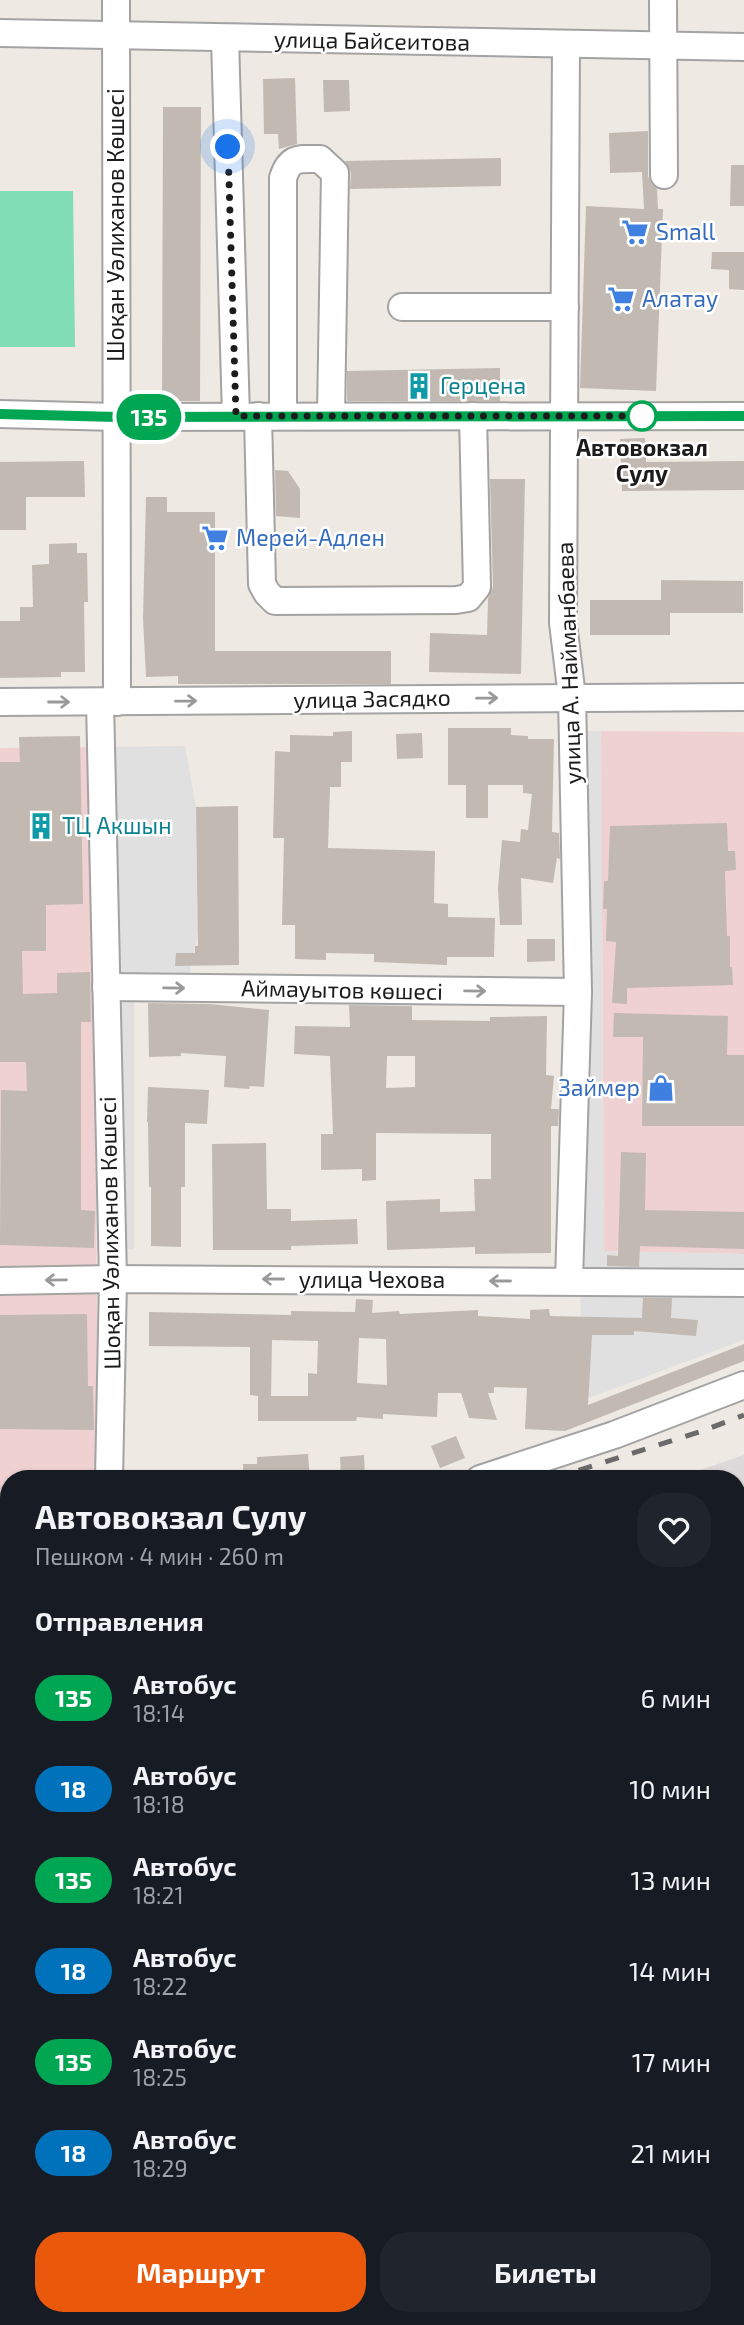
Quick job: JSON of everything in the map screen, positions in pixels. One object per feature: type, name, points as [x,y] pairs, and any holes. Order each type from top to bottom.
[{"type":"street","name":"Шоқан Уәлиханов Көшесі","points":[[110,1470],[113,1279],[106,987],[109,702],[117,417],[116,0]]},
{"type":"street","points":[[663,0],[664,175]]},
{"type":"street","name":"улица Байсеитова","points":[[0,33],[744,47]]},
{"type":"street","points":[[225,39],[259,416],[262,583],[267,593],[275,601],[468,598],[477,587],[473,416]]},
{"type":"street","name":"улица А. Найманбаева","points":[[566,45],[563,624],[572,697],[578,992],[569,1281]]},
{"type":"street","points":[[259,416],[283,178],[286,166],[297,159],[320,159],[335,173],[331,416]]},
{"type":"street","points":[[402,307],[565,307]]},
{"type":"street","points":[[0,414],[117,417],[744,416]]},
{"type":"street","name":"улица Засядко","points":[[0,702],[744,697]]},
{"type":"street","name":"Аймауытов көшесі","points":[[106,987],[578,992]]},
{"type":"street","name":"улица Чехова","points":[[0,1280],[744,1283]]},
{"type":"street","points":[[507,1470],[614,1435],[744,1385]]},
{"type":"shaded area","points":[[601,731],[744,732],[744,1254],[604,1251]]},
{"type":"shaded area","points":[[601,731],[604,1251],[744,1254],[744,1340],[581,1401],[578,732]]},
{"type":"shaded area","points":[[185,746],[196,807],[198,932],[189,976],[134,977],[134,1249],[97,1251],[93,747]]},
{"type":"shaded area","points":[[93,747],[98,1470],[0,1470],[0,748]]},
{"type":"shaded area","points":[[744,1455],[744,1470],[700,1470]]},
{"type":"green space","points":[[0,191],[73,191],[75,347],[0,347]]},
{"type":"building","points":[[295,78],[297,144],[279,149],[278,134],[264,134],[263,79]]},
{"type":"building","points":[[323,80],[349,80],[350,111],[324,112]]},
{"type":"building","points":[[163,107],[201,107],[200,401],[162,401]]},
{"type":"building","name":"Алатау","points":[[648,131],[648,176],[657,189],[658,209],[663,209],[656,391],[580,388],[586,206],[644,209],[642,172],[610,173],[609,133]]},
{"type":"building","points":[[501,158],[501,186],[350,189],[351,173],[345,161]]},
{"type":"building","points":[[731,165],[744,165],[744,206],[730,206]]},
{"type":"building","points":[[712,252],[744,252],[744,290],[729,289],[729,270],[711,269]]},
{"type":"building","name":"Герцена","points":[[500,368],[500,401],[347,401],[347,371]]},
{"type":"building","points":[[645,438],[646,462],[744,461],[744,490],[622,491],[620,439]]},
{"type":"building","points":[[84,461],[85,497],[26,497],[26,530],[0,530],[0,462]]},
{"type":"building","points":[[275,470],[288,471],[300,489],[300,518],[276,516]]},
{"type":"building","points":[[490,479],[525,479],[521,674],[429,672],[430,633],[487,635],[488,599],[493,587]]},
{"type":"building","points":[[146,497],[167,497],[167,512],[215,512],[215,651],[391,651],[391,684],[178,684],[178,676],[146,677],[143,618]]},
{"type":"building","points":[[77,543],[77,553],[87,553],[88,602],[84,602],[85,672],[61,672],[61,677],[0,678],[0,621],[20,621],[20,607],[33,607],[32,565],[49,564],[49,544]]},
{"type":"building","points":[[661,580],[743,581],[743,613],[670,613],[670,635],[590,635],[590,600],[661,600]]},
{"type":"building","points":[[448,728],[511,728],[511,735],[528,736],[528,739],[554,739],[552,832],[559,833],[560,859],[557,858],[553,883],[521,878],[522,925],[500,925],[498,888],[502,840],[520,842],[521,829],[528,830],[532,794],[523,793],[523,785],[488,785],[488,818],[466,818],[466,785],[448,785]]},
{"type":"building","points":[[352,731],[352,762],[341,762],[341,787],[330,787],[328,848],[435,851],[434,903],[448,904],[448,917],[495,918],[494,957],[447,957],[447,965],[374,962],[374,954],[326,953],[326,960],[295,959],[295,925],[282,925],[284,838],[273,838],[275,751],[290,752],[290,735],[333,736],[333,732]]},
{"type":"building","points":[[422,733],[423,758],[397,759],[396,734]]},
{"type":"building","points":[[80,736],[83,904],[46,905],[46,951],[22,951],[23,994],[57,993],[57,973],[90,972],[91,1022],[81,1022],[81,1210],[95,1211],[94,1248],[0,1245],[1,1090],[27,1091],[26,1062],[0,1062],[0,762],[20,762],[19,737]]},
{"type":"building","points":[[238,806],[239,965],[175,966],[176,953],[195,953],[195,946],[198,946],[196,807]]},
{"type":"building","points":[[727,823],[728,851],[735,851],[736,870],[725,871],[727,936],[730,936],[733,985],[627,988],[627,1004],[612,1003],[616,942],[606,941],[607,909],[603,909],[604,881],[608,881],[610,826]]},
{"type":"building","points":[[527,939],[555,939],[555,961],[527,962]]},
{"type":"building","points":[[148,1003],[210,1004],[269,1010],[264,1087],[224,1087],[226,1056],[181,1053],[181,1056],[149,1057]]},
{"type":"building","points":[[349,1005],[412,1006],[412,1020],[490,1021],[490,1017],[547,1016],[546,1075],[554,1076],[551,1109],[559,1109],[558,1126],[551,1126],[551,1253],[475,1254],[475,1247],[387,1250],[386,1201],[440,1199],[440,1212],[475,1211],[474,1179],[491,1179],[491,1134],[376,1133],[376,1180],[362,1181],[362,1169],[321,1170],[321,1134],[333,1134],[330,1056],[294,1054],[295,1026],[350,1027]],"holes":[[[387,1056],[415,1056],[415,1087],[386,1088]]]},
{"type":"building","points":[[614,1013],[728,1016],[727,1055],[744,1055],[744,1126],[642,1126],[643,1037],[613,1037]]},
{"type":"building","points":[[148,1087],[209,1090],[207,1124],[185,1123],[181,1247],[151,1246]]},
{"type":"building","points":[[266,1143],[267,1209],[291,1209],[291,1221],[357,1219],[358,1244],[291,1246],[291,1250],[213,1250],[212,1144]]},
{"type":"building","points":[[621,1152],[646,1153],[645,1210],[744,1212],[744,1249],[640,1246],[639,1267],[607,1266],[607,1255],[618,1256]]},
{"type":"building","points":[[643,1298],[672,1298],[671,1318],[698,1320],[696,1336],[634,1331],[634,1335],[592,1335],[588,1405],[744,1344],[744,1361],[565,1431],[525,1429],[527,1388],[494,1387],[494,1393],[488,1393],[497,1420],[469,1418],[461,1393],[438,1393],[437,1417],[383,1414],[383,1419],[357,1417],[356,1421],[258,1421],[258,1396],[250,1395],[250,1347],[149,1346],[149,1312],[291,1315],[291,1311],[355,1312],[356,1299],[373,1300],[372,1313],[478,1310],[478,1316],[530,1319],[530,1310],[549,1309],[550,1316],[642,1318]],"holes":[[[359,1338],[386,1339],[387,1385],[357,1383]],[[272,1340],[318,1341],[317,1374],[308,1373],[308,1396],[271,1396]]]},
{"type":"building","points":[[87,1314],[88,1386],[93,1386],[94,1430],[0,1429],[0,1315]]},
{"type":"building","points":[[456,1436],[465,1458],[440,1468],[431,1446]]},
{"type":"building","points":[[308,1454],[309,1470],[243,1470],[243,1464],[257,1464],[257,1457]]},
{"type":"building","points":[[364,1455],[365,1470],[341,1470],[340,1457]]},
{"type":"railway","points":[[580,1470],[744,1415]]},
{"type":"bus line","name":"135","points":[[0,414],[117,417],[744,416]]},
{"type":"place","name":"Small","points":[[635,232]]},
{"type":"place","name":"Алатау","points":[[621,299]]},
{"type":"place","name":"Герцена","points":[[419,386]]},
{"type":"place","name":"Автовокзал Сулу","points":[[642,416]]},
{"type":"place","name":"Мерей-Адлен","points":[[215,538]]},
{"type":"place","name":"ТЦ Акшын","points":[[41,826]]},
{"type":"place","name":"Займер","points":[[661,1088]]},
{"type":"route","points":[[228,147],[236,416],[642,416]]}]
